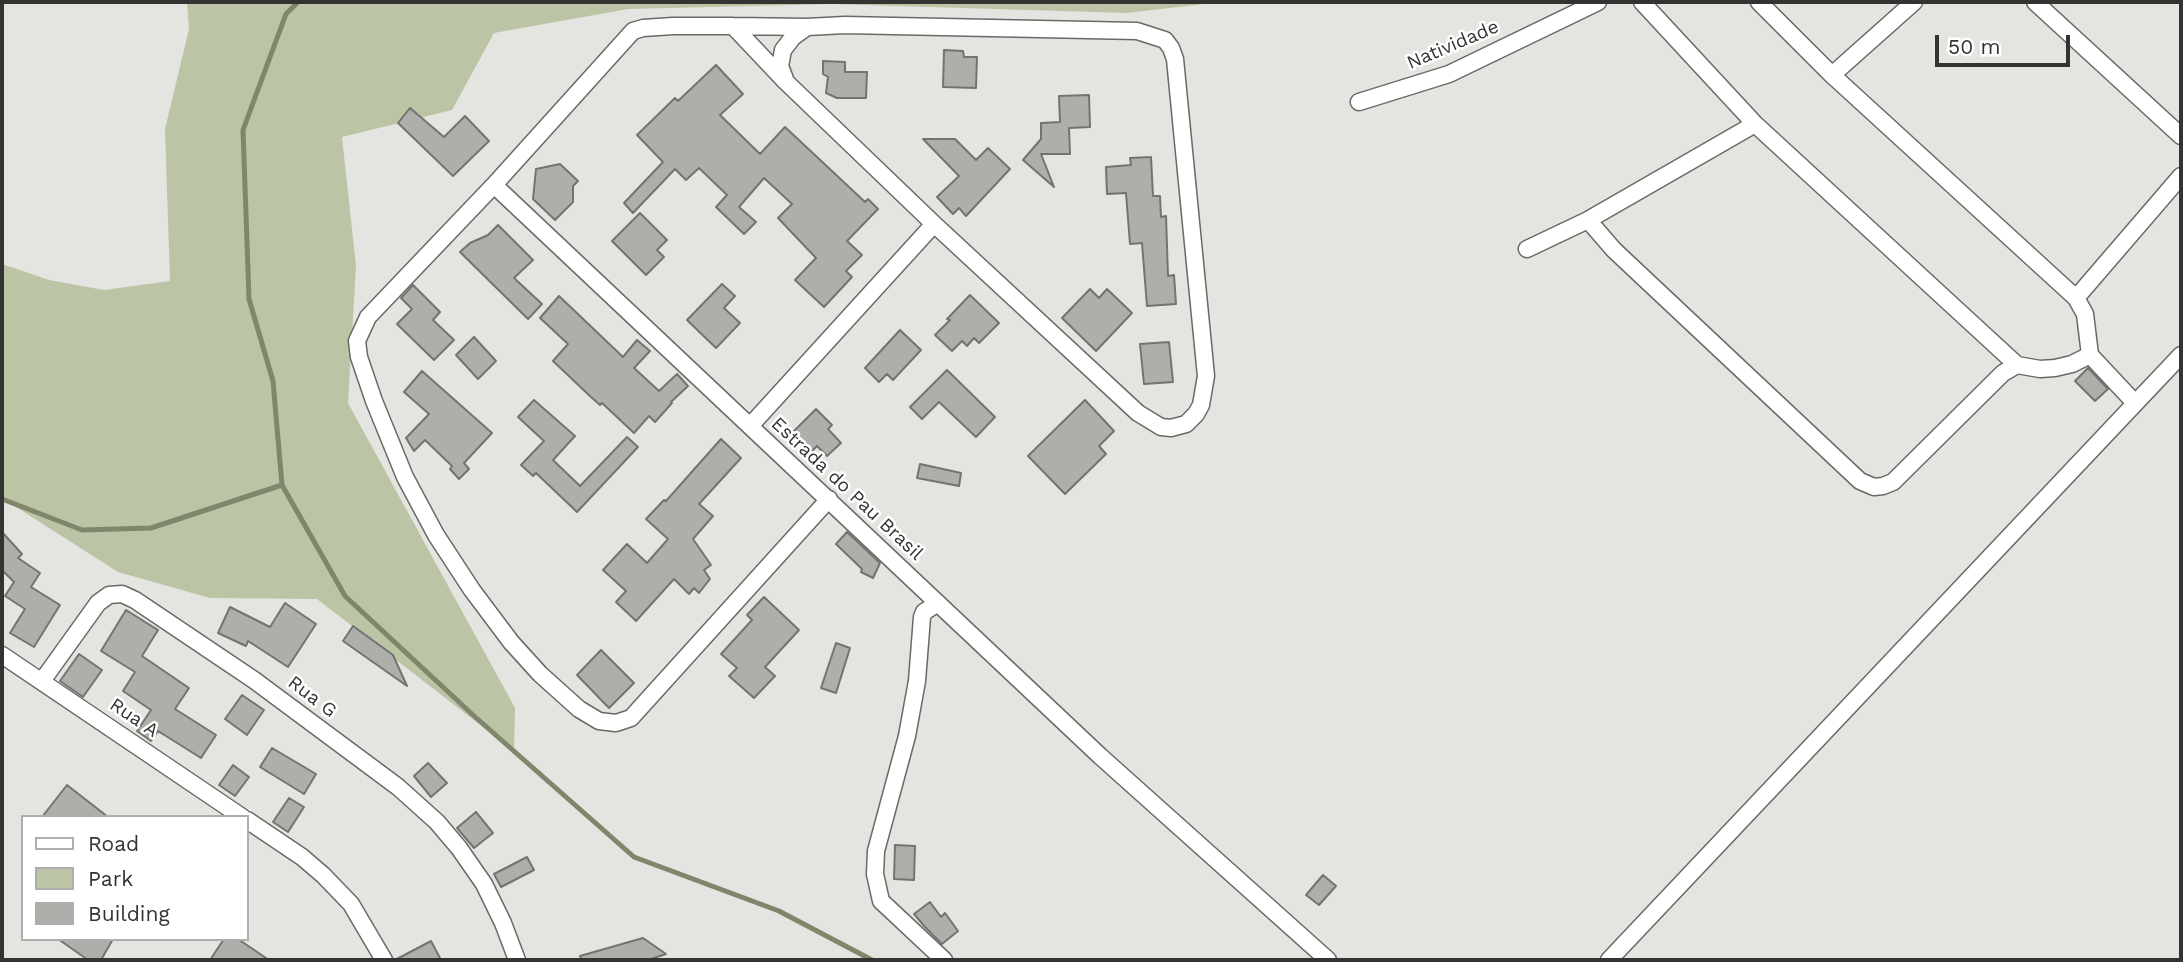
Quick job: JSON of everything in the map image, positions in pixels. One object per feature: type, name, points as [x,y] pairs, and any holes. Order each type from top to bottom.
[{"type":"street","name":"Natividade","points":[[1359,102],[1448,74],[1598,2]]},
{"type":"street","points":[[1642,2],[1755,124],[2017,365]]},
{"type":"street","points":[[1759,2],[1832,75],[2076,298],[2085,314],[2090,355],[2135,403]]},
{"type":"street","points":[[1832,75],[1914,2]]},
{"type":"street","points":[[2035,2],[2181,136]]},
{"type":"street","points":[[733,26],[785,82],[934,225],[1138,413],[1161,427],[1171,428],[1186,424],[1196,414],[1201,405],[1206,376],[1175,59],[1164,40],[1137,31],[845,25],[807,27],[733,26],[657,27],[633,32],[494,185],[368,317],[358,341],[359,357],[405,477],[436,535],[511,642],[540,674],[579,709],[599,721],[616,723],[631,718],[829,499]]},
{"type":"street","points":[[785,82],[779,66],[783,50],[793,37],[807,27]]},
{"type":"street","points":[[1527,249],[1588,220],[1755,124]]},
{"type":"street","points":[[2076,298],[2181,176]]},
{"type":"street","name":"Estrada do Pau Brasil","points":[[494,185],[1100,756],[1328,960]]},
{"type":"street","points":[[1588,220],[1614,250],[1860,481],[1874,486],[1893,482],[2003,373],[2017,365],[2055,368],[2072,364],[2090,355]]},
{"type":"street","points":[[750,426],[934,225]]},
{"type":"street","points":[[1609,960],[2181,355]]},
{"type":"street","name":"Rua G","points":[[42,681],[98,603],[109,595],[122,594],[135,600],[254,680],[398,787],[437,822],[484,884],[517,960]]},
{"type":"street","points":[[938,603],[922,617],[917,681],[907,736],[876,851],[875,874],[881,901],[944,960]]},
{"type":"street","name":"Rua A","points":[[2,655],[239,815]]},
{"type":"street","points":[[248,821],[302,857],[323,875],[351,904],[384,960]]},
{"type":"green space","points":[[187,2],[1221,2],[1126,13],[832,4],[628,9],[494,33],[452,110],[342,137],[356,266],[348,403],[515,708],[514,751],[317,599],[210,598],[118,572],[2,498],[2,264],[49,280],[104,290],[170,281],[165,129],[189,29]]},
{"type":"building","points":[[944,50],[963,51],[964,57],[977,57],[976,88],[943,87]]},
{"type":"building","points":[[823,61],[845,62],[845,72],[867,72],[866,98],[837,98],[826,93],[828,77],[823,74]]},
{"type":"building","points":[[716,65],[743,94],[720,115],[760,154],[785,127],[865,202],[868,199],[878,209],[847,241],[862,255],[846,271],[852,277],[824,307],[795,280],[816,258],[778,218],[792,204],[764,178],[739,207],[756,222],[744,234],[716,207],[727,195],[699,168],[686,180],[675,169],[633,213],[624,203],[663,162],[637,135],[675,98],[678,101]]},
{"type":"building","points":[[1089,95],[1090,127],[1069,128],[1070,154],[1041,154],[1054,187],[1023,160],[1041,139],[1041,123],[1060,122],[1059,96]]},
{"type":"building","points":[[410,108],[444,137],[465,116],[489,141],[453,176],[398,123]]},
{"type":"building","points":[[923,139],[955,139],[976,160],[988,148],[1010,169],[966,216],[959,208],[953,214],[937,197],[959,176]]},
{"type":"building","points":[[1151,157],[1153,196],[1160,196],[1161,217],[1166,216],[1168,276],[1174,275],[1176,304],[1147,306],[1142,243],[1130,244],[1126,193],[1107,194],[1106,167],[1131,165],[1130,158]]},
{"type":"building","points":[[560,164],[578,181],[573,186],[573,202],[555,220],[533,199],[536,169]]},
{"type":"building","points":[[640,213],[667,240],[657,250],[664,257],[646,275],[612,241]]},
{"type":"building","points":[[498,225],[533,260],[514,278],[542,304],[528,319],[460,252],[470,243],[488,235]]},
{"type":"building","points":[[722,284],[735,296],[724,308],[740,323],[716,348],[687,320]]},
{"type":"building","points":[[413,285],[440,312],[433,320],[454,340],[434,360],[397,324],[412,309],[401,298]]},
{"type":"building","points":[[1090,289],[1099,298],[1107,289],[1132,313],[1096,351],[1062,318]]},
{"type":"building","points":[[970,295],[999,323],[979,343],[974,338],[967,346],[962,341],[952,351],[935,335]]},
{"type":"building","points":[[559,296],[623,357],[637,340],[650,351],[634,368],[659,391],[677,374],[688,386],[655,422],[649,416],[634,433],[553,361],[568,344],[540,318]]},
{"type":"building","points":[[900,330],[921,350],[893,380],[887,374],[879,382],[865,368]]},
{"type":"building","points":[[474,337],[496,361],[478,379],[456,355]]},
{"type":"building","points":[[1169,342],[1173,382],[1144,384],[1140,344]]},
{"type":"building","points":[[2088,368],[2108,389],[2095,401],[2075,381]]},
{"type":"building","points":[[947,370],[995,417],[976,437],[939,402],[922,419],[910,407]]},
{"type":"building","points":[[422,371],[492,433],[464,463],[469,469],[459,479],[450,469],[452,466],[425,440],[414,451],[406,438],[429,414],[404,392]]},
{"type":"building","points":[[534,400],[575,436],[553,460],[580,486],[627,437],[638,447],[577,512],[536,473],[533,476],[521,465],[544,441],[518,417]]},
{"type":"building","points":[[1085,400],[1114,431],[1099,446],[1106,454],[1065,494],[1028,456]]},
{"type":"building","points":[[816,409],[832,425],[828,429],[841,443],[827,456],[817,446],[811,452],[792,433]]},
{"type":"building","points":[[721,439],[741,458],[699,504],[713,516],[693,539],[711,565],[704,570],[710,579],[699,593],[694,588],[689,594],[674,579],[636,621],[616,602],[626,591],[603,570],[627,544],[647,563],[668,539],[646,519],[666,501]]},
{"type":"building","points":[[920,464],[961,473],[959,486],[917,478]]},
{"type":"building","points":[[2,532],[22,554],[18,558],[40,573],[31,587],[60,605],[34,647],[10,633],[25,609],[5,596],[14,582],[4,572],[2,574]]},
{"type":"building","points":[[847,532],[880,563],[873,578],[861,572],[862,569],[836,544]]},
{"type":"building","points":[[764,597],[799,630],[765,667],[775,676],[754,698],[729,676],[737,668],[721,654],[752,620],[747,615]]},
{"type":"building","points":[[285,603],[316,624],[288,667],[248,641],[246,646],[218,633],[230,607],[270,627]]},
{"type":"building","points":[[126,610],[158,630],[142,656],[189,688],[175,709],[216,735],[201,758],[158,731],[151,741],[137,731],[151,710],[123,691],[135,672],[101,651]]},
{"type":"building","points":[[353,626],[393,655],[407,686],[343,641]]},
{"type":"building","points":[[836,643],[850,648],[836,693],[821,688]]},
{"type":"building","points":[[601,650],[634,683],[609,708],[577,675]]},
{"type":"building","points":[[79,654],[102,670],[83,697],[60,681]]},
{"type":"building","points":[[242,695],[264,710],[247,735],[225,719]]},
{"type":"building","points":[[272,748],[316,774],[304,794],[260,767]]},
{"type":"building","points":[[428,763],[447,783],[431,797],[414,776]]},
{"type":"building","points":[[233,765],[249,777],[235,796],[219,785]]},
{"type":"building","points":[[67,785],[105,815],[44,815]]},
{"type":"building","points":[[289,798],[304,807],[288,832],[273,822]]},
{"type":"building","points":[[476,812],[493,833],[474,848],[457,828]]},
{"type":"building","points":[[895,845],[915,846],[914,880],[894,879]]},
{"type":"building","points":[[527,857],[534,870],[501,887],[494,874]]},
{"type":"building","points":[[1323,875],[1336,886],[1319,905],[1306,895]]},
{"type":"building","points":[[930,902],[941,917],[945,913],[958,931],[942,944],[914,914]]},
{"type":"building","points":[[643,938],[666,954],[648,960],[581,960],[580,956]]},
{"type":"building","points":[[61,941],[112,941],[101,960],[88,960]]},
{"type":"building","points":[[223,941],[241,941],[269,960],[210,960]]},
{"type":"building","points":[[431,941],[441,960],[395,960]]},
{"type":"waterway","points":[[298,2],[286,14],[243,130],[249,299],[273,381],[282,485],[345,596],[473,715],[634,857],[779,911],[872,960]]},
{"type":"waterway","points":[[2,499],[82,530],[151,528],[282,485]]}]
